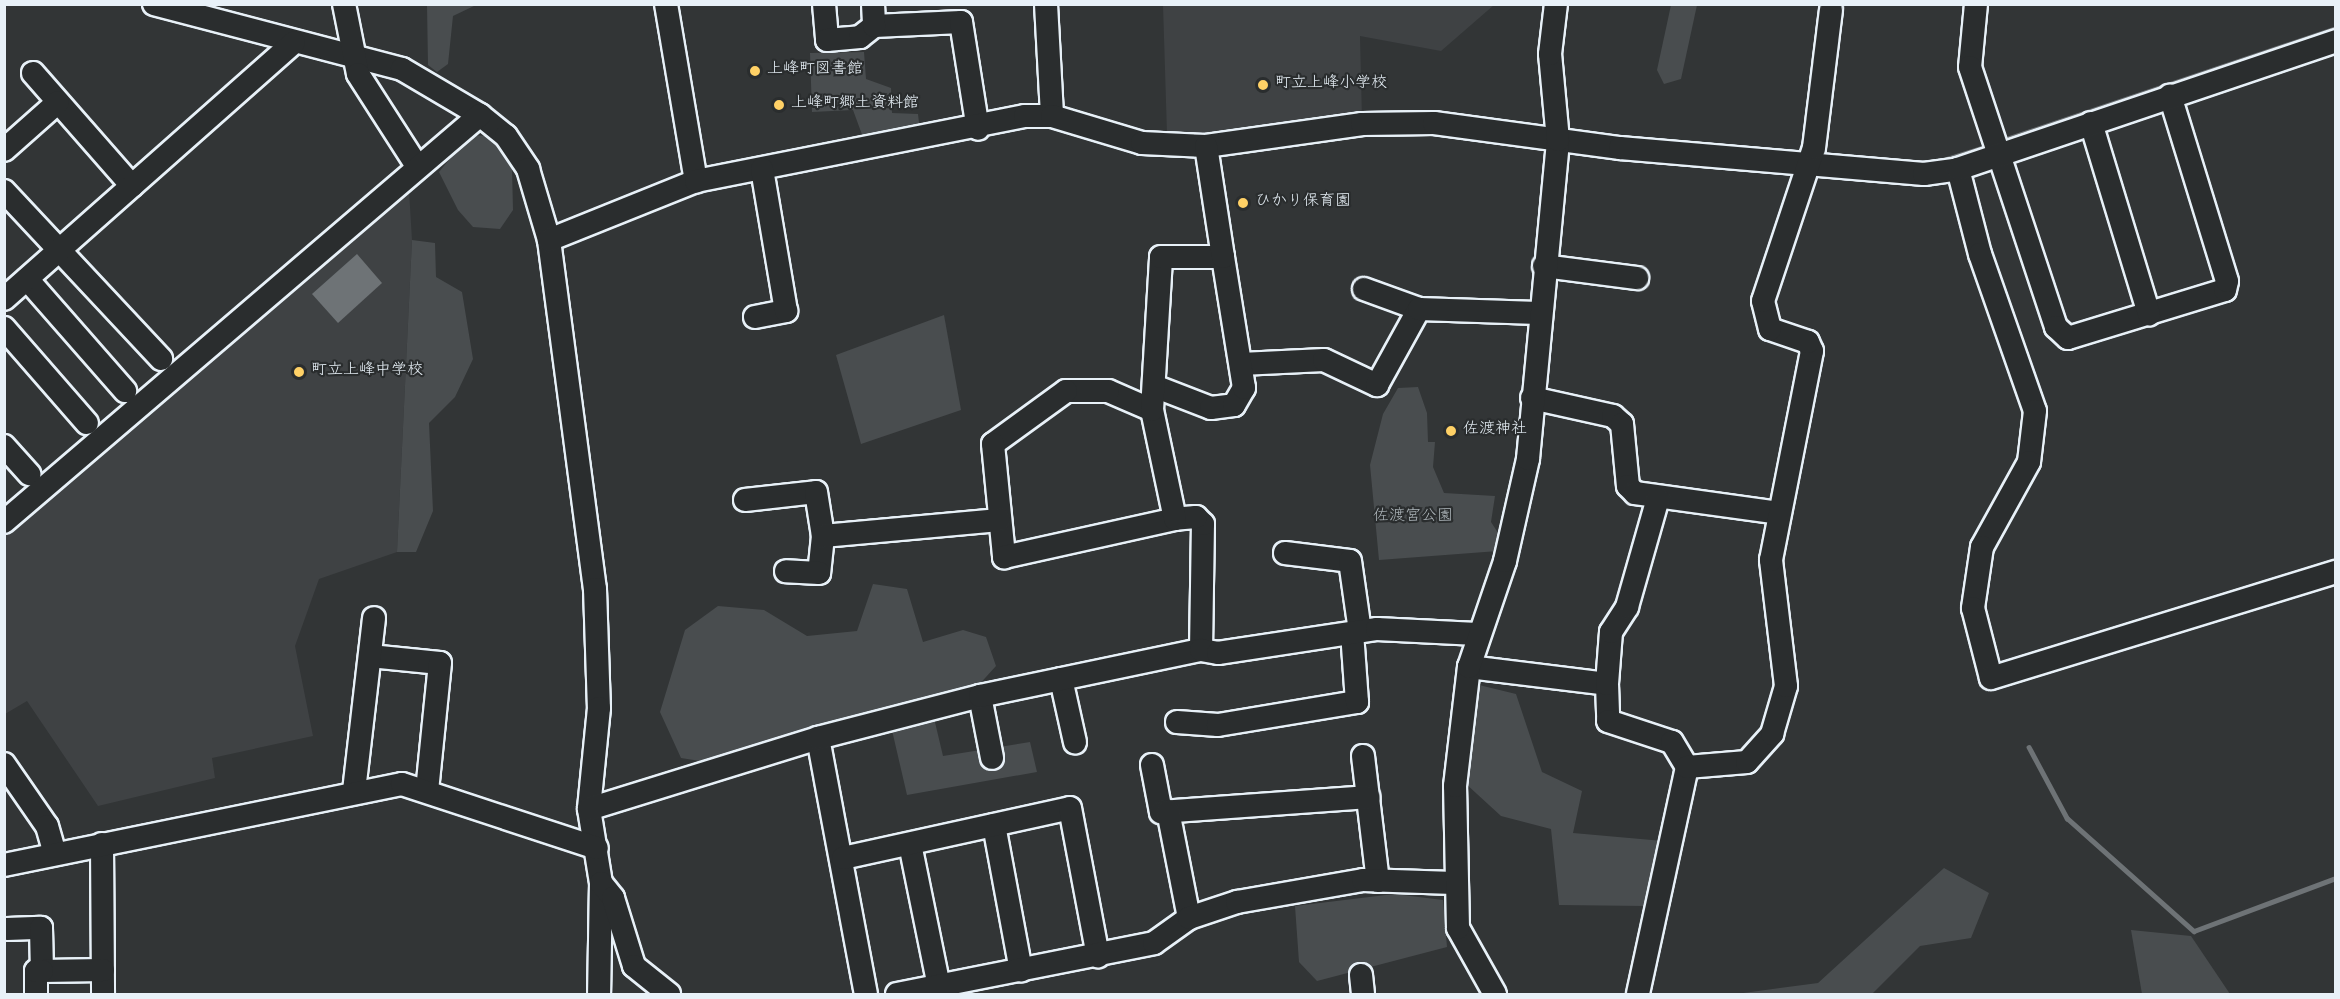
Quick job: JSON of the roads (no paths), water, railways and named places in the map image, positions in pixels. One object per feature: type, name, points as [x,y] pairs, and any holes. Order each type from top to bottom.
[{"type":"street","points":[[154,4],[294,42],[356,53],[402,69],[480,115],[506,136],[528,169],[549,240],[595,589],[599,708],[590,809],[602,883],[599,994]]},
{"type":"street","points":[[344,4],[356,53],[358,75],[417,166]]},
{"type":"street","points":[[666,4],[696,181]]},
{"type":"street","points":[[824,4],[827,40],[860,37],[874,15],[961,22],[978,129]]},
{"type":"street","points":[[1046,4],[1052,116]]},
{"type":"street","points":[[1495,994],[1458,928],[1454,883],[1455,786],[1469,667],[1477,634],[1505,561],[1528,459],[1538,313],[1558,140],[1550,54],[1556,4]]},
{"type":"street","points":[[1976,4],[1970,67],[2056,327],[2068,338],[2225,290],[2227,281],[2170,96]]},
{"type":"street","points":[[1687,766],[1747,762],[1772,734],[1786,686],[1772,560],[1779,513],[1812,351],[1808,342],[1770,329],[1763,301],[1811,158],[1831,10]]},
{"type":"street","points":[[549,240],[696,181],[978,129],[1025,116],[1052,116],[1142,142],[1206,146],[1362,124],[1422,123],[1558,140],[1811,158],[1901,173],[1958,169],[1997,145],[2091,123],[2336,41]]},
{"type":"street","points":[[4,299],[294,42]]},
{"type":"street","points":[[33,73],[132,186]]},
{"type":"street","points":[[4,150],[58,102]]},
{"type":"street","points":[[4,522],[417,166],[480,115]]},
{"type":"street","points":[[2091,123],[2149,314]]},
{"type":"street","points":[[1154,386],[1211,408],[1234,405],[1244,387],[1206,146]]},
{"type":"street","points":[[755,317],[786,311],[762,169]]},
{"type":"street","points":[[1958,169],[1980,254],[2035,411],[2029,462],[1982,547],[1973,608],[1991,678],[2336,572]]},
{"type":"street","points":[[4,190],[161,359]]},
{"type":"street","points":[[1175,519],[1152,410],[1161,257],[1223,257]]},
{"type":"street","points":[[1544,266],[1637,278]]},
{"type":"street","points":[[27,279],[125,391]]},
{"type":"street","points":[[1364,290],[1419,309],[1538,313]]},
{"type":"street","points":[[1240,364],[1324,360],[1377,385],[1419,309]]},
{"type":"street","points":[[4,328],[87,423]]},
{"type":"street","points":[[1152,410],[1108,391],[1066,391],[993,444],[1004,557],[1175,519],[1196,517],[1203,524],[1201,650]]},
{"type":"street","points":[[1532,398],[1613,416],[1622,424],[1628,486],[1658,498],[1779,513]]},
{"type":"street","points":[[4,446],[29,474]]},
{"type":"street","points":[[745,500],[816,492],[823,536],[819,573],[786,571]]},
{"type":"street","points":[[1638,994],[1687,766],[1672,742],[1608,721],[1607,684],[1611,632],[1627,607],[1658,498]]},
{"type":"street","points":[[823,536],[999,520]]},
{"type":"street","points":[[1177,722],[1218,725],[1357,702],[1356,632],[1350,561],[1285,553]]},
{"type":"street","points":[[354,791],[374,618]]},
{"type":"street","points":[[590,809],[818,738],[980,696],[1201,650],[1218,653],[1356,632],[1477,634]]},
{"type":"street","points":[[370,656],[441,663],[428,790]]},
{"type":"street","points":[[1469,667],[1607,684]]},
{"type":"street","points":[[1061,679],[1075,742]]},
{"type":"street","points":[[980,696],[992,758]]},
{"type":"street","points":[[818,738],[843,858],[866,994]]},
{"type":"street","points":[[1363,756],[1378,881]]},
{"type":"street","points":[[4,764],[47,826],[55,854]]},
{"type":"street","points":[[1152,765],[1161,812],[1368,797]]},
{"type":"street","points":[[4,865],[354,791],[402,784],[428,790],[597,848]]},
{"type":"street","points":[[843,858],[1070,808],[1098,956]]},
{"type":"street","points":[[1168,811],[1190,918]]},
{"type":"street","points":[[994,825],[1021,971]]},
{"type":"street","points":[[102,844],[103,994]]},
{"type":"street","points":[[910,844],[939,986]]},
{"type":"street","points":[[897,994],[1098,956],[1154,943],[1190,918],[1237,902],[1378,881],[1454,883]]},
{"type":"street","points":[[602,883],[613,897],[634,966],[669,994]]},
{"type":"street","points":[[7,929],[41,928],[42,971]]},
{"type":"street","points":[[36,994],[36,971],[103,970]]},
{"type":"waterway","points":[[2001,141],[2336,28]]},
{"type":"waterway","points":[[1944,160],[1988,146]]},
{"type":"waterway","points":[[1823,154],[1850,157]]},
{"type":"waterway","points":[[2029,747],[2067,818],[2194,931],[2336,878]]},
{"type":"place","name":"上峰町図書館","points":[[755,71]]},
{"type":"place","name":"町立上峰小学校","points":[[1263,85]]},
{"type":"place","name":"上峰町郷土資料館","points":[[779,105]]},
{"type":"place","name":"ひかり保育園","points":[[1243,203]]},
{"type":"place","name":"町立上峰中学校","points":[[299,372]]},
{"type":"place","name":"佐渡神社","points":[[1451,431]]},
{"type":"park label","name":"佐渡宮公園","points":[[1413,518]]}]
